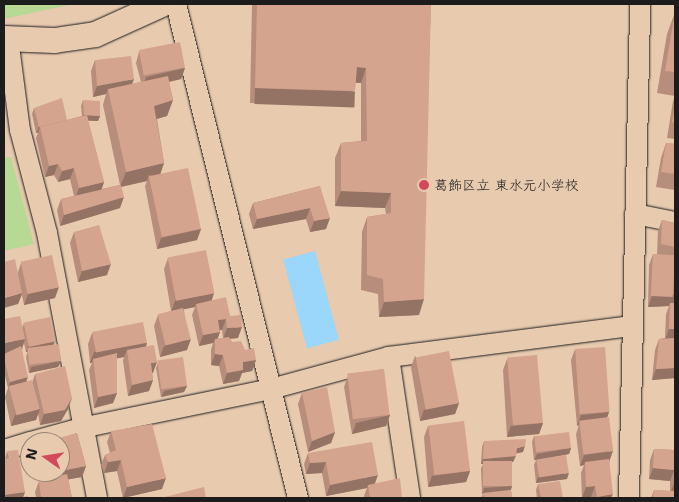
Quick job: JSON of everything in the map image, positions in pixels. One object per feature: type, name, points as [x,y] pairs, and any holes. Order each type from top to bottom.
[{"type":"street","points":[[97,498],[81,428],[47,233],[20,130],[6,38],[54,40],[94,34],[161,4]]},
{"type":"street","points":[[176,4],[298,498]]},
{"type":"street","points":[[629,498],[640,4]]},
{"type":"street","points":[[635,214],[675,222]]},
{"type":"street","points":[[67,432],[271,389],[389,357],[632,326]]},
{"type":"street","points":[[389,357],[410,498]]},
{"type":"street","points":[[4,450],[20,445]]},
{"type":"green space","points":[[4,4],[74,4],[4,19]]},
{"type":"green space","points":[[11,157],[34,244],[4,251],[4,158]]},
{"type":"water","points":[[315,251],[339,340],[307,348],[283,260]]},
{"type":"building","points":[[257,4],[431,4],[424,299],[384,302],[383,279],[367,275],[367,217],[391,213],[391,193],[341,191],[341,143],[367,141],[366,68],[357,67],[355,91],[255,88]]},
{"type":"building","points":[[675,12],[675,72],[665,71]]},
{"type":"building","points":[[180,42],[185,68],[144,76],[139,50]]},
{"type":"building","points":[[131,56],[134,79],[97,86],[95,60]]},
{"type":"building","points":[[168,76],[173,100],[154,106],[164,163],[126,172],[108,89]]},
{"type":"building","points":[[62,98],[67,120],[39,127],[34,108]]},
{"type":"building","points":[[83,100],[100,101],[100,116],[84,115]]},
{"type":"building","points":[[675,106],[675,123],[672,122]]},
{"type":"building","points":[[87,115],[104,182],[79,188],[74,168],[62,171],[58,164],[49,166],[40,127]]},
{"type":"building","points":[[666,143],[675,144],[675,174],[661,172]]},
{"type":"building","points":[[188,168],[201,229],[162,237],[149,176]]},
{"type":"building","points":[[121,185],[124,197],[64,215],[61,199]]},
{"type":"building","points":[[320,186],[330,218],[314,221],[310,208],[257,219],[253,203]]},
{"type":"building","points":[[662,220],[675,223],[675,247],[661,244]]},
{"type":"building","points":[[99,225],[111,264],[82,271],[74,232]]},
{"type":"building","points":[[206,250],[214,293],[176,301],[168,257]]},
{"type":"building","points":[[653,254],[675,255],[673,297],[651,296]]},
{"type":"building","points":[[52,255],[59,287],[28,294],[21,262]]},
{"type":"building","points":[[15,259],[22,293],[4,298],[4,262]]},
{"type":"building","points":[[226,297],[230,316],[241,315],[242,327],[227,328],[226,319],[218,320],[220,332],[203,335],[196,304]]},
{"type":"building","points":[[670,303],[675,303],[675,329],[669,329]]},
{"type":"building","points":[[183,308],[191,339],[166,345],[158,314]]},
{"type":"building","points":[[20,316],[25,339],[4,343],[4,319]]},
{"type":"building","points":[[50,317],[55,341],[29,347],[24,323]]},
{"type":"building","points":[[143,322],[147,343],[96,353],[92,332]]},
{"type":"building","points":[[229,337],[232,342],[241,341],[245,350],[254,348],[256,360],[243,362],[243,370],[227,373],[223,355],[215,354],[215,339]]},
{"type":"building","points":[[675,338],[675,368],[656,369],[659,339]]},
{"type":"building","points":[[59,344],[61,361],[29,365],[27,348]]},
{"type":"building","points":[[154,345],[157,362],[151,363],[153,380],[132,385],[127,350]]},
{"type":"building","points":[[21,346],[28,377],[10,382],[4,354]]},
{"type":"building","points":[[605,347],[610,412],[580,414],[575,349]]},
{"type":"building","points":[[449,351],[459,403],[426,410],[416,357]]},
{"type":"building","points":[[117,353],[117,393],[98,397],[93,359]]},
{"type":"building","points":[[537,355],[543,423],[513,425],[507,358]]},
{"type":"building","points":[[183,357],[187,386],[161,389],[157,361]]},
{"type":"building","points":[[65,366],[72,398],[65,410],[44,414],[35,374]]},
{"type":"building","points":[[384,369],[390,415],[353,419],[347,374]]},
{"type":"building","points":[[32,380],[40,409],[17,415],[9,386]]},
{"type":"building","points":[[327,387],[335,432],[312,441],[302,393]]},
{"type":"building","points":[[609,417],[613,451],[583,454],[579,421]]},
{"type":"building","points":[[464,421],[470,471],[434,475],[428,425]]},
{"type":"building","points":[[152,424],[166,478],[127,487],[121,460],[108,462],[105,455],[116,450],[111,431]]},
{"type":"building","points":[[569,432],[571,448],[536,452],[534,436]]},
{"type":"building","points":[[77,433],[86,466],[70,469],[70,435]]},
{"type":"building","points":[[526,439],[525,446],[517,448],[516,456],[483,459],[484,441]]},
{"type":"building","points":[[372,442],[378,475],[330,485],[326,462],[310,463],[308,453]]},
{"type":"building","points":[[654,449],[675,450],[675,483],[674,470],[653,468]]},
{"type":"building","points":[[18,450],[20,482],[23,482],[25,492],[4,495],[4,459],[10,458],[7,451]]},
{"type":"building","points":[[566,455],[569,473],[539,477],[536,460]]},
{"type":"building","points":[[609,459],[613,494],[597,497],[595,486],[586,487],[585,462]]},
{"type":"building","points":[[483,461],[512,461],[512,486],[483,486]]},
{"type":"building","points":[[400,478],[402,498],[370,498],[368,485]]},
{"type":"building","points":[[560,481],[563,498],[541,498],[538,484]]},
{"type":"building","points":[[39,482],[69,482],[72,498],[41,498]]},
{"type":"building","points":[[204,487],[206,498],[161,498]]},
{"type":"building","points":[[511,490],[512,498],[484,498],[483,493]]},
{"type":"building","points":[[654,490],[675,491],[675,498],[653,498]]},
{"type":"place","name":"葛飾区立 東水元小学校","points":[[424,185]]}]
